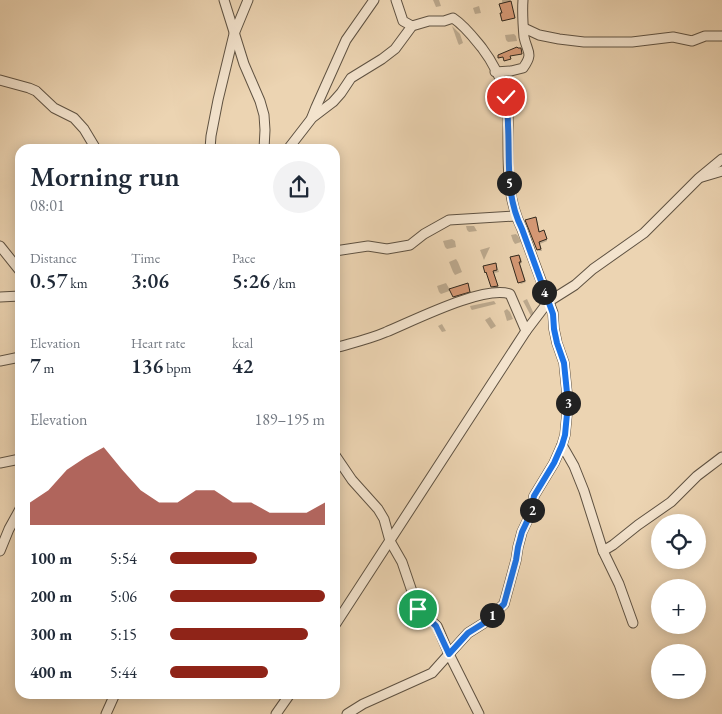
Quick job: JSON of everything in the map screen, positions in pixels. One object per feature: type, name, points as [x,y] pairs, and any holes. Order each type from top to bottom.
[{"type":"street","points":[[224,0],[244,64],[264,115],[264,144]]},
{"type":"street","points":[[210,144],[214,118],[234,34],[248,0]]},
{"type":"street","points":[[312,118],[346,40],[374,0]]},
{"type":"street","points":[[396,0],[403,21],[412,26]]},
{"type":"street","points":[[495,72],[523,68],[528,61],[529,51],[524,39],[522,20],[523,0]]},
{"type":"street","points":[[292,144],[312,118],[333,102],[351,78],[395,49],[412,26],[453,18],[460,23],[485,53],[506,97],[509,187],[516,216],[553,314],[554,329],[564,363],[566,380],[568,403],[565,435],[554,463],[534,496],[531,513],[522,532],[504,604],[484,623],[468,633],[432,673],[363,704],[348,714]]},
{"type":"street","points":[[524,28],[559,40],[584,42],[632,42],[673,37],[692,41],[705,36],[722,36]]},
{"type":"street","points":[[0,80],[36,91],[54,108],[74,118],[84,129],[93,144]]},
{"type":"street","points":[[340,617],[526,330],[548,302],[576,285],[593,269],[644,233],[699,178],[722,158]]},
{"type":"street","points":[[699,178],[722,172]]},
{"type":"street","points":[[340,250],[368,246],[387,249],[410,244],[449,220],[516,216]]},
{"type":"street","points":[[0,246],[15,265]]},
{"type":"street","points":[[340,346],[385,333],[428,313],[456,303],[480,296],[505,292],[510,294],[526,330]]},
{"type":"street","points":[[0,297],[15,296]]},
{"type":"street","points":[[0,361],[15,358]]},
{"type":"street","points":[[562,445],[574,466],[584,491],[603,551],[619,584],[633,623]]},
{"type":"street","points":[[603,551],[671,502],[697,476],[722,458]]},
{"type":"street","points":[[0,464],[15,460]]},
{"type":"street","points":[[340,463],[384,519],[390,542],[402,562],[418,609],[436,626],[479,714]]},
{"type":"street","points":[[0,551],[15,518]]},
{"type":"street","points":[[106,714],[113,699]]},
{"type":"street","points":[[276,714],[286,699]]},
{"type":"building","points":[[511,1],[515,18],[502,21],[499,4]]},
{"type":"building","points":[[517,47],[521,48],[522,54],[510,56],[511,59],[504,61],[503,57],[498,58],[498,55]]},
{"type":"building","points":[[536,217],[539,232],[544,230],[547,239],[539,242],[541,249],[537,250],[525,220]]},
{"type":"building","points":[[519,255],[521,262],[519,262],[525,281],[518,283],[510,257]]},
{"type":"building","points":[[496,263],[497,270],[493,271],[498,286],[491,287],[483,266]]},
{"type":"building","points":[[468,283],[470,292],[453,297],[449,289]]},
{"type":"route","points":[[418,609],[436,626],[449,654],[468,633],[484,623],[504,604],[522,532],[528,523],[534,496],[554,463],[565,435],[568,403],[566,380],[564,363],[554,329],[553,314],[516,216],[509,187],[506,97]]}]
